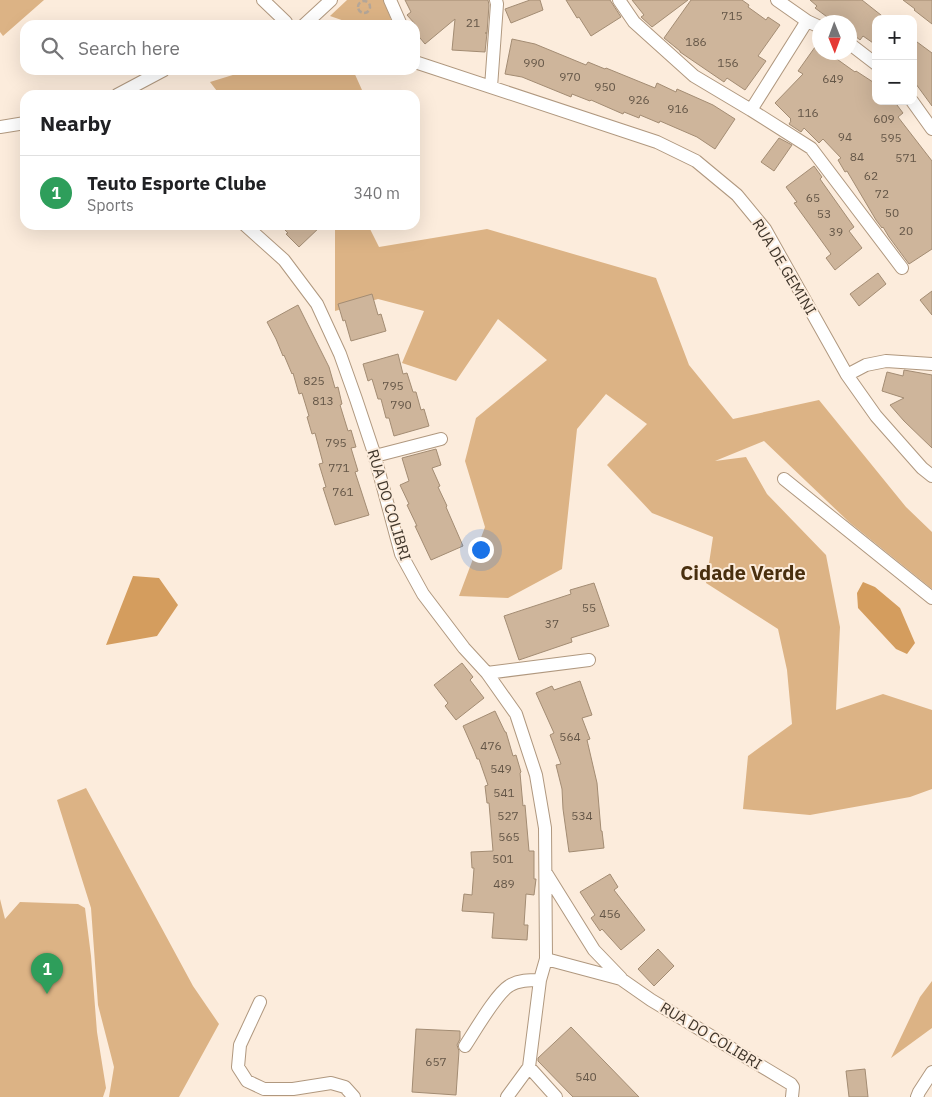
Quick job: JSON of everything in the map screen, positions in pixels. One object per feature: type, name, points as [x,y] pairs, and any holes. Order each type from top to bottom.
[{"type":"street","points":[[263,0],[277,20]]},
{"type":"street","points":[[309,20],[331,0]]},
{"type":"street","points":[[390,0],[399,20]]},
{"type":"street","points":[[491,87],[498,4],[496,0]]},
{"type":"street","points":[[619,0],[634,22],[694,76],[811,148],[902,268]]},
{"type":"street","points":[[778,0],[812,23]]},
{"type":"street","points":[[751,110],[807,21]]},
{"type":"street","points":[[857,49],[872,61]]},
{"type":"street","name":"RUA DE GEMINI","points":[[420,61],[491,87],[657,142],[696,161],[737,195],[765,229],[847,376],[876,416],[922,468],[932,476]]},
{"type":"street","points":[[126,90],[155,75]]},
{"type":"street","points":[[915,105],[932,129]]},
{"type":"street","points":[[0,127],[20,124]]},
{"type":"street","name":"RUA DO COLIBRI","points":[[251,230],[284,260],[317,304],[340,354],[375,456],[401,554],[423,594],[464,648],[487,673],[516,714],[536,775],[545,828],[546,958],[621,978]]},
{"type":"street","points":[[847,376],[866,365],[886,361],[932,364]]},
{"type":"street","points":[[375,456],[441,439]]},
{"type":"street","points":[[784,479],[932,598]]},
{"type":"street","points":[[487,673],[589,660]]},
{"type":"street","name":"RUA DO COLIBRI","points":[[546,873],[594,950],[621,978],[651,1000],[791,1084],[793,1087],[792,1097]]},
{"type":"street","points":[[507,1097],[529,1067],[540,980],[546,958]]},
{"type":"street","points":[[465,1046],[498,997],[510,985],[527,980],[540,980]]},
{"type":"street","points":[[260,1002],[240,1045],[238,1067],[247,1081],[264,1088],[293,1090],[331,1083],[345,1087],[354,1097]]},
{"type":"street","points":[[529,1067],[556,1097]]},
{"type":"street","points":[[917,1097],[932,1072]]},
{"type":"path","points":[[366,0],[368,2],[369,11],[361,13],[357,5],[362,1],[366,0]]},
{"type":"shaded area","points":[[0,0],[44,0],[3,36],[0,32]]},
{"type":"shaded area","points":[[347,0],[384,0],[391,20],[342,20],[330,16]]},
{"type":"shaded area","points":[[233,75],[355,75],[362,90],[216,90],[210,82]]},
{"type":"shaded area","points":[[487,229],[656,278],[689,365],[733,419],[819,400],[906,507],[932,532],[932,589],[849,522],[764,441],[715,461],[746,457],[767,494],[826,555],[840,627],[836,710],[883,694],[932,710],[932,789],[910,797],[810,815],[743,809],[748,756],[792,724],[787,670],[778,629],[706,583],[713,537],[652,513],[607,465],[647,424],[606,394],[577,429],[562,569],[508,598],[459,596],[485,527],[465,461],[476,418],[547,360],[498,319],[456,381],[402,363],[424,311],[378,299],[335,311],[335,230],[370,230],[379,247]]},
{"type":"shaded area","points":[[133,576],[159,578],[178,605],[157,636],[106,645]]},
{"type":"shaded area","points":[[863,582],[875,587],[900,608],[915,643],[907,654],[896,649],[858,608],[857,593]]},
{"type":"shaded area","points":[[86,788],[193,986],[219,1024],[179,1097],[109,1097],[114,1067],[98,1005],[91,908],[57,800]]},
{"type":"shaded area","points":[[0,899],[5,919],[20,902],[78,904],[85,908],[97,1032],[106,1088],[103,1097],[0,1097]]},
{"type":"shaded area","points":[[932,981],[932,1028],[891,1058],[920,997]]},
{"type":"building","points":[[405,0],[488,0],[485,52],[452,50],[455,19],[425,44],[420,38],[420,20],[411,20],[407,15],[411,12]]},
{"type":"building","points":[[530,0],[540,0],[543,10],[511,23],[505,9]]},
{"type":"building","points":[[566,0],[610,0],[621,17],[591,36]]},
{"type":"building","points":[[632,0],[688,0],[652,27],[641,17],[644,15]]},
{"type":"building","points":[[691,0],[742,0],[749,5],[748,7],[766,20],[768,17],[780,25],[758,56],[766,61],[745,90],[727,78],[724,82],[680,52],[664,38]]},
{"type":"building","points":[[810,0],[862,0],[881,15],[872,15],[872,42],[863,36],[860,40],[857,38],[857,15],[824,15],[815,8],[817,6]]},
{"type":"building","points":[[903,0],[932,0],[932,24],[915,9]]},
{"type":"building","points":[[512,39],[535,44],[586,65],[588,62],[606,68],[655,88],[657,83],[676,92],[677,89],[713,105],[735,119],[715,149],[697,137],[660,121],[659,123],[640,115],[639,118],[624,112],[623,114],[591,100],[572,94],[571,97],[522,77],[505,74]]},
{"type":"building","points":[[917,42],[932,53],[932,106],[917,85]]},
{"type":"building","points":[[812,51],[812,60],[838,60],[872,81],[872,105],[897,105],[903,113],[898,117],[932,161],[932,249],[909,264],[876,220],[847,171],[845,172],[838,160],[841,158],[823,139],[819,143],[804,128],[801,132],[789,124],[791,119],[775,103],[803,74],[798,71]]},
{"type":"building","points":[[779,138],[792,145],[774,171],[761,162]]},
{"type":"building","points":[[814,166],[822,177],[820,179],[854,227],[849,231],[862,248],[835,270],[826,258],[831,254],[794,203],[797,202],[786,187]]},
{"type":"building","points":[[285,230],[317,230],[299,247],[286,234],[288,233]]},
{"type":"building","points":[[878,273],[886,284],[859,306],[850,294]]},
{"type":"building","points":[[932,291],[932,315],[920,300]]},
{"type":"building","points":[[372,294],[378,315],[381,314],[386,331],[351,341],[338,304]]},
{"type":"building","points":[[298,305],[329,367],[335,388],[338,387],[342,404],[340,405],[348,431],[351,430],[356,447],[351,448],[358,471],[355,472],[369,515],[335,525],[323,488],[326,487],[319,464],[323,463],[315,433],[312,434],[302,393],[299,394],[293,373],[267,322]]},
{"type":"building","points":[[398,354],[403,374],[407,373],[413,392],[416,392],[421,410],[424,409],[429,426],[394,436],[389,418],[386,418],[381,399],[378,399],[372,379],[368,381],[363,364]]},
{"type":"building","points":[[904,370],[932,375],[932,448],[890,405],[904,398],[882,391],[887,372],[903,376]]},
{"type":"building","points":[[436,449],[441,465],[432,468],[463,546],[431,560],[415,526],[417,526],[400,485],[409,481],[402,458]]},
{"type":"building","points":[[594,583],[609,626],[571,638],[572,642],[519,660],[504,616],[571,594],[570,590]]},
{"type":"building","points":[[462,663],[473,677],[470,680],[484,698],[456,720],[445,706],[448,703],[434,685]]},
{"type":"building","points":[[580,681],[592,715],[582,718],[590,739],[587,740],[597,783],[604,848],[569,852],[562,789],[556,765],[561,764],[550,735],[554,733],[536,693],[552,686],[554,690]]},
{"type":"building","points":[[495,711],[506,732],[513,756],[516,755],[521,772],[529,851],[534,851],[534,879],[536,879],[534,895],[526,894],[524,925],[528,925],[527,940],[492,938],[494,913],[462,911],[464,894],[472,895],[474,868],[472,868],[471,852],[493,851],[489,803],[487,803],[485,786],[488,785],[479,759],[477,759],[463,726]]},
{"type":"building","points":[[610,874],[618,887],[614,890],[645,930],[621,950],[602,929],[600,931],[591,918],[595,915],[580,892]]},
{"type":"building","points":[[658,949],[674,966],[654,986],[638,969]]},
{"type":"building","points":[[571,1027],[639,1097],[573,1097],[538,1061],[538,1058]]},
{"type":"building","points":[[416,1029],[460,1031],[460,1039],[457,1045],[459,1051],[456,1095],[412,1092]]},
{"type":"building","points":[[865,1069],[868,1097],[849,1097],[846,1071]]},
{"type":"place","name":"Teuto Esporte Clube","points":[[47,994]]},
{"type":"district","name":"Cidade Verde","points":[[743,573]]}]
